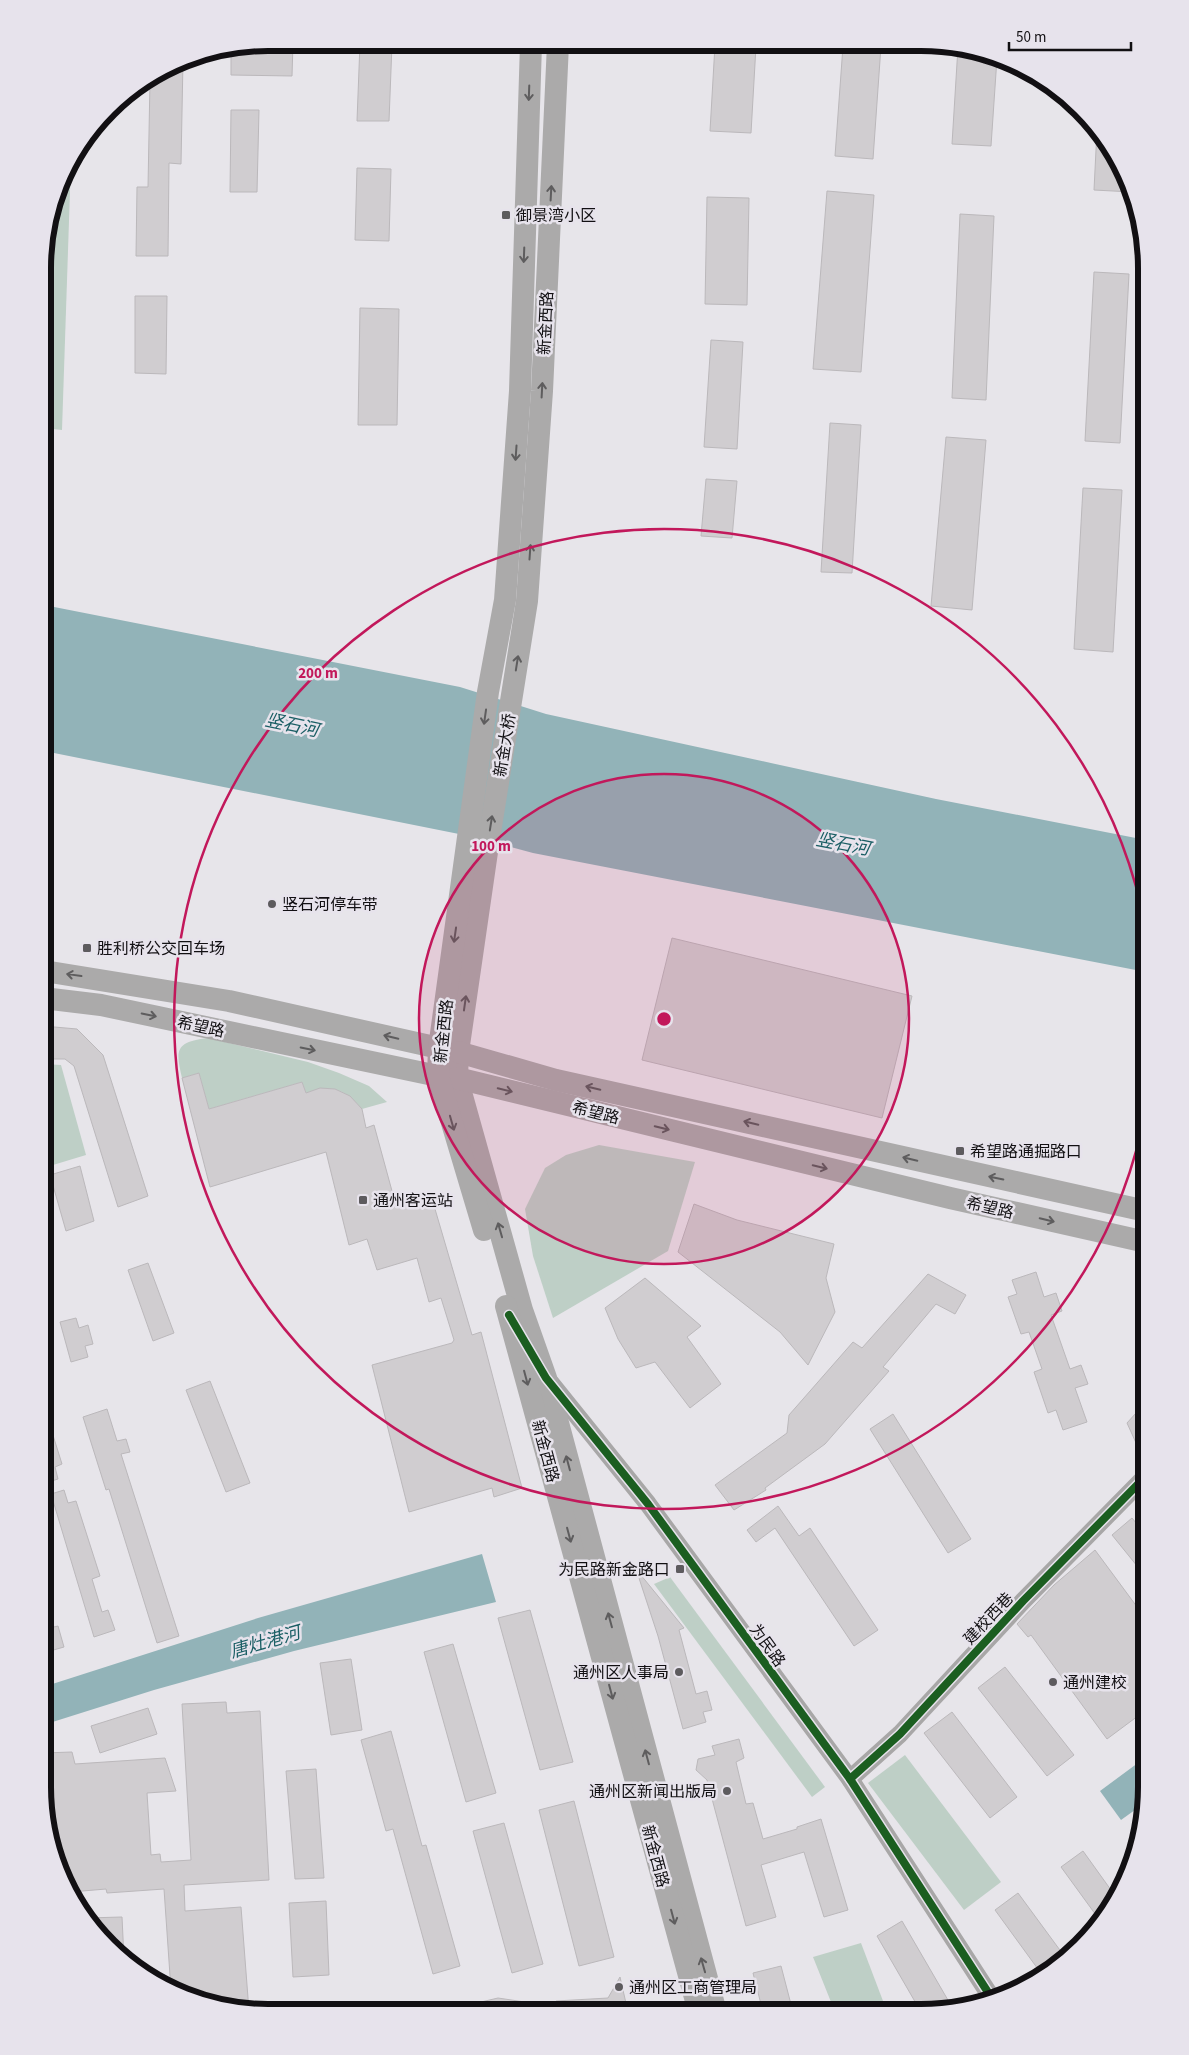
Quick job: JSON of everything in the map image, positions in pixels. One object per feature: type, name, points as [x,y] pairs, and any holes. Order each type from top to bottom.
[{"type":"main road","name":"新金西路","points":[[505,600],[520,391],[530,51]]},
{"type":"main road","name":"新金西路","points":[[527,601],[542,391],[558,51]]},
{"type":"main road","name":"新金大桥","points":[[471,888],[490,683],[505,600]]},
{"type":"main road","name":"新金大桥","points":[[471,888],[527,601]]},
{"type":"main road","name":"新金西路","points":[[471,888],[448,1050],[448,1077],[508,1314],[697,2004]]},
{"type":"main road","name":"希望路","points":[[51,972],[229,1001],[448,1050],[556,1080],[1138,1209]]},
{"type":"main road","name":"希望路","points":[[51,999],[101,1005],[448,1077],[950,1198],[1138,1240]]},
{"type":"main road","name":"新金西路","points":[[448,1077],[522,1310],[546,1378],[714,2004]]},
{"type":"street","name":"为民路","points":[[508,1314],[546,1378],[648,1504],[850,1779],[988,1993]]},
{"type":"street","name":"建校西巷","points":[[850,1779],[900,1734],[1023,1601],[1138,1484]]},
{"type":"shaded area","points":[[70,180],[62,430],[51,429],[51,269],[55,226]]},
{"type":"shaded area","points":[[208,1038],[308,1062],[339,1073],[369,1086],[387,1102],[362,1109],[350,1097],[337,1090],[323,1089],[306,1093],[302,1082],[209,1109],[199,1073],[182,1078],[179,1060],[180,1049],[184,1045]]},
{"type":"shaded area","points":[[51,1064],[61,1065],[86,1155],[51,1166]]},
{"type":"shaded area","points":[[599,1145],[695,1162],[668,1251],[553,1318],[533,1256],[525,1209],[545,1168],[566,1155]]},
{"type":"shaded area","points":[[670,1577],[825,1787],[812,1797],[654,1584]]},
{"type":"shaded area","points":[[905,1755],[1001,1882],[964,1910],[868,1783]]},
{"type":"shaded area","points":[[861,1943],[883,2001],[870,2004],[832,2004],[813,1957]]},
{"type":"water","name":"竖石河","points":[[51,606],[460,687],[546,714],[936,799],[1138,838],[1138,970],[533,853],[469,836],[51,752]]},
{"type":"water","name":"唐灶港河","points":[[482,1554],[496,1602],[294,1651],[154,1690],[51,1722],[51,1684],[258,1618]]},
{"type":"water","points":[[1138,1763],[1136,1809],[1121,1820],[1100,1791]]},
{"type":"building","points":[[293,51],[292,76],[231,75],[231,54]]},
{"type":"building","points":[[360,51],[392,51],[389,121],[357,121]]},
{"type":"building","points":[[715,51],[756,51],[751,133],[710,131]]},
{"type":"building","points":[[843,51],[881,51],[873,159],[835,156]]},
{"type":"building","points":[[958,54],[997,65],[991,146],[952,144]]},
{"type":"building","points":[[183,69],[181,164],[169,163],[168,256],[136,256],[137,187],[148,187],[150,87]]},
{"type":"building","points":[[231,110],[259,110],[257,192],[230,192]]},
{"type":"building","points":[[1096,141],[1109,160],[1123,192],[1094,190]]},
{"type":"building","points":[[357,168],[391,169],[389,241],[355,240]]},
{"type":"building","points":[[827,191],[874,195],[861,372],[813,369]]},
{"type":"building","points":[[707,197],[749,198],[747,305],[705,304]]},
{"type":"building","points":[[960,214],[994,216],[986,400],[952,398]]},
{"type":"building","points":[[1094,272],[1129,274],[1120,443],[1085,441]]},
{"type":"building","points":[[135,296],[167,296],[166,374],[135,373]]},
{"type":"building","points":[[360,308],[399,309],[397,425],[358,425]]},
{"type":"building","points":[[711,340],[743,342],[737,449],[704,447]]},
{"type":"building","points":[[830,423],[861,425],[852,573],[821,572]]},
{"type":"building","points":[[946,437],[986,440],[972,610],[931,606]]},
{"type":"building","points":[[706,479],[737,481],[732,538],[701,536]]},
{"type":"building","points":[[1083,488],[1122,490],[1113,652],[1074,649]]},
{"type":"building","points":[[672,938],[912,996],[882,1118],[642,1060]]},
{"type":"building","points":[[51,1027],[77,1029],[103,1055],[148,1196],[118,1207],[74,1066],[65,1059],[51,1059]]},
{"type":"building","points":[[199,1073],[209,1109],[302,1082],[306,1093],[320,1088],[335,1089],[350,1096],[362,1109],[366,1128],[374,1125],[395,1202],[430,1192],[472,1335],[481,1332],[522,1488],[494,1497],[492,1488],[409,1512],[372,1365],[452,1343],[454,1340],[441,1298],[429,1302],[417,1258],[377,1270],[367,1239],[349,1245],[326,1152],[210,1187],[182,1078]]},
{"type":"building","points":[[80,1166],[94,1221],[66,1231],[51,1175]]},
{"type":"building","points":[[694,1204],[737,1220],[834,1244],[826,1278],[835,1312],[808,1365],[780,1332],[678,1252]]},
{"type":"building","points":[[148,1263],[174,1333],[153,1341],[128,1270]]},
{"type":"building","points":[[1036,1272],[1044,1297],[1056,1293],[1062,1311],[1051,1315],[1070,1369],[1081,1365],[1088,1384],[1075,1388],[1087,1422],[1063,1430],[1056,1410],[1048,1413],[1034,1372],[1042,1369],[1029,1332],[1021,1334],[1008,1297],[1017,1294],[1012,1280]]},
{"type":"building","points":[[928,1274],[966,1295],[955,1314],[936,1304],[883,1367],[889,1371],[825,1444],[765,1488],[766,1490],[734,1510],[715,1485],[787,1433],[789,1415],[853,1342],[862,1348]]},
{"type":"building","points":[[645,1278],[701,1326],[687,1337],[721,1384],[690,1408],[655,1362],[636,1368],[618,1339],[605,1308]]},
{"type":"building","points":[[76,1318],[79,1328],[88,1325],[93,1344],[85,1346],[88,1357],[71,1362],[60,1322]]},
{"type":"building","points":[[210,1381],[250,1483],[226,1492],[186,1390]]},
{"type":"building","points":[[107,1409],[117,1441],[126,1439],[130,1452],[121,1454],[179,1636],[157,1643],[109,1489],[106,1490],[83,1417]]},
{"type":"building","points":[[1138,1411],[1138,1447],[1127,1423]]},
{"type":"building","points":[[893,1414],[971,1539],[948,1553],[870,1429]]},
{"type":"building","points":[[51,1429],[62,1464],[55,1467],[58,1479],[51,1481]]},
{"type":"building","points":[[64,1490],[68,1503],[76,1501],[100,1576],[92,1579],[102,1612],[108,1610],[115,1630],[94,1637],[51,1494]]},
{"type":"building","points":[[778,1506],[799,1536],[810,1528],[878,1630],[854,1646],[775,1528],[756,1542],[747,1530]]},
{"type":"building","points":[[1132,1518],[1138,1525],[1138,1567],[1112,1535]]},
{"type":"building","points":[[1095,1550],[1138,1608],[1138,1716],[1107,1739],[1031,1635],[1028,1637],[1017,1624],[1054,1585]]},
{"type":"building","points":[[636,1569],[684,1628],[679,1630],[696,1694],[707,1691],[712,1710],[703,1712],[706,1722],[683,1729],[658,1636]]},
{"type":"building","points":[[530,1610],[573,1762],[540,1770],[498,1618]]},
{"type":"building","points":[[51,1618],[54,1627],[58,1626],[64,1647],[51,1651]]},
{"type":"building","points":[[453,1644],[496,1793],[466,1802],[424,1652]]},
{"type":"building","points":[[351,1659],[362,1730],[331,1735],[320,1663]]},
{"type":"building","points":[[1005,1667],[1074,1755],[1047,1776],[978,1688]]},
{"type":"building","points":[[226,1702],[227,1713],[260,1711],[269,1880],[184,1885],[185,1911],[241,1907],[248,2003],[212,1996],[170,1980],[164,1889],[107,1893],[106,1889],[78,1891],[68,1870],[55,1829],[51,1786],[51,1753],[72,1752],[75,1764],[165,1758],[176,1791],[147,1793],[151,1855],[160,1854],[161,1862],[191,1860],[182,1704]]},
{"type":"building","points":[[148,1708],[157,1734],[100,1753],[91,1726]]},
{"type":"building","points":[[952,1712],[1017,1797],[990,1818],[924,1733]]},
{"type":"building","points":[[391,1731],[422,1846],[426,1845],[460,1966],[433,1974],[393,1829],[386,1831],[361,1740]]},
{"type":"building","points":[[739,1739],[744,1758],[736,1762],[746,1804],[753,1803],[763,1839],[797,1829],[797,1827],[821,1819],[848,1910],[824,1917],[804,1852],[761,1865],[776,1917],[746,1926],[707,1780],[696,1770],[698,1759],[715,1755],[712,1746]]},
{"type":"building","points":[[316,1769],[324,1878],[295,1879],[286,1771]]},
{"type":"building","points":[[574,1801],[614,1957],[579,1966],[539,1810]]},
{"type":"building","points":[[504,1823],[543,1964],[512,1973],[473,1831]]},
{"type":"building","points":[[1083,1851],[1111,1890],[1096,1915],[1061,1867]]},
{"type":"building","points":[[1018,1893],[1061,1952],[1038,1969],[995,1910]]},
{"type":"building","points":[[326,1901],[329,1975],[293,1977],[289,1903]]},
{"type":"building","points":[[122,1917],[124,1948],[105,1930],[95,1918]]},
{"type":"building","points":[[902,1921],[949,2002],[916,2004],[877,1936]]},
{"type":"building","points":[[781,1966],[791,2004],[761,2004],[753,1973]]},
{"type":"building","points":[[620,1977],[626,2004],[556,2004],[556,2001],[608,1998]]},
{"type":"building","points":[[498,1998],[538,2004],[472,2004]]},
{"type":"cycle path","points":[[509,1315],[546,1378],[648,1504],[850,1779],[988,1993]]},
{"type":"cycle path","points":[[850,1779],[900,1734],[1023,1601],[1138,1484]]},
{"type":"place","name":"御景湾小区","points":[[506,215]]},
{"type":"place","name":"竖石河停车带","points":[[272,904]]},
{"type":"place","name":"胜利桥公交回车场","points":[[87,948]]},
{"type":"place","name":"希望路通掘路口","points":[[960,1151]]},
{"type":"place","name":"通州客运站","points":[[363,1200]]},
{"type":"place","name":"为民路新金路口","points":[[680,1569]]},
{"type":"place","name":"通州区人事局","points":[[679,1672]]},
{"type":"place","name":"通州建校","points":[[1053,1682]]},
{"type":"place","name":"通州区新闻出版局","points":[[727,1791]]},
{"type":"place","name":"通州区工商管理局","points":[[619,1987]]}]
